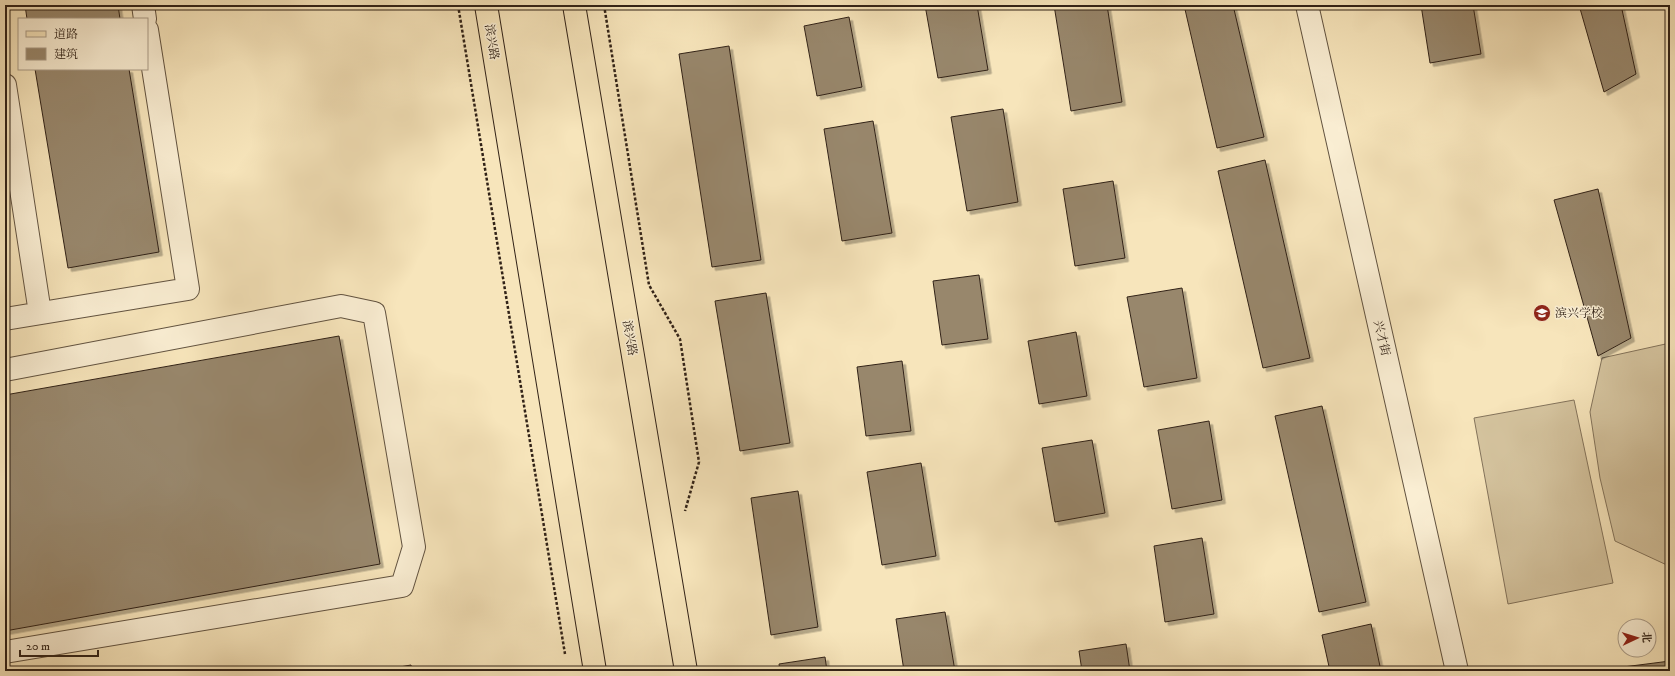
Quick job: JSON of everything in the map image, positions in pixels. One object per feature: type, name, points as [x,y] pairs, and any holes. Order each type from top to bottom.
[{"type":"main road","name":"滨兴路","points":[[486,5],[594,671]]},
{"type":"main road","name":"滨兴路","points":[[574,5],[686,671]]},
{"type":"street","points":[[143,5],[145,18]]},
{"type":"street","name":"兴才街","points":[[1307,5],[1457,671]]},
{"type":"street","points":[[5,319],[188,289],[148,36]]},
{"type":"street","points":[[5,85],[40,313]]},
{"type":"street","points":[[5,370],[341,306],[374,313],[414,547],[402,586],[5,652]]},
{"type":"path","points":[[458,5],[566,655]]},
{"type":"path","points":[[604,5],[648,285],[680,339],[683,354],[699,462],[684,516]]},
{"type":"shaded area","points":[[1670,343],[1669,566],[1615,541],[1600,478],[1590,412],[1602,358]]},
{"type":"shaded area","points":[[1574,400],[1613,583],[1508,604],[1474,418]]},
{"type":"building","points":[[25,5],[118,5],[120,18],[27,18]]},
{"type":"building","points":[[925,5],[977,5],[988,70],[938,78]]},
{"type":"building","points":[[1054,5],[1107,5],[1122,102],[1071,111]]},
{"type":"building","points":[[1184,5],[1233,5],[1264,137],[1217,148]]},
{"type":"building","points":[[1421,5],[1473,5],[1481,54],[1430,63]]},
{"type":"building","points":[[1579,5],[1621,5],[1636,74],[1604,92]]},
{"type":"building","points":[[849,17],[862,87],[817,96],[804,26]]},
{"type":"building","points":[[729,46],[761,260],[712,267],[679,54]]},
{"type":"building","points":[[35,70],[129,70],[159,252],[68,268]]},
{"type":"building","points":[[1003,109],[1018,202],[967,211],[951,117]]},
{"type":"building","points":[[873,121],[892,233],[842,241],[824,129]]},
{"type":"building","points":[[1265,160],[1310,358],[1263,368],[1218,171]]},
{"type":"building","points":[[1113,181],[1125,258],[1075,266],[1063,189]]},
{"type":"building","points":[[1598,189],[1631,338],[1598,356],[1554,200]]},
{"type":"building","points":[[979,275],[988,339],[942,345],[933,281]]},
{"type":"building","points":[[1182,288],[1197,378],[1144,387],[1127,297]]},
{"type":"building","points":[[766,293],[790,443],[740,451],[715,301]]},
{"type":"building","points":[[1076,332],[1087,396],[1039,404],[1028,341]]},
{"type":"building","points":[[339,336],[380,564],[5,631],[5,395]]},
{"type":"building","points":[[902,361],[911,431],[866,436],[857,367]]},
{"type":"building","points":[[1322,406],[1366,602],[1319,612],[1275,416]]},
{"type":"building","points":[[1209,421],[1222,500],[1172,509],[1158,430]]},
{"type":"building","points":[[1092,440],[1105,513],[1055,522],[1042,448]]},
{"type":"building","points":[[921,463],[936,556],[882,565],[867,472]]},
{"type":"building","points":[[798,491],[818,627],[771,635],[751,498]]},
{"type":"building","points":[[1202,538],[1214,614],[1165,622],[1154,546]]},
{"type":"building","points":[[945,612],[955,671],[904,671],[896,619]]},
{"type":"building","points":[[1371,624],[1381,671],[1330,671],[1322,635]]},
{"type":"building","points":[[1126,644],[1130,671],[1082,671],[1079,651]]},
{"type":"building","points":[[825,657],[827,671],[780,671],[779,664]]},
{"type":"building","points":[[1670,661],[1670,671],[1592,671]]},
{"type":"building","points":[[411,665],[412,671],[377,671]]},
{"type":"place","name":"滨兴学校","points":[[1542,313]]}]
